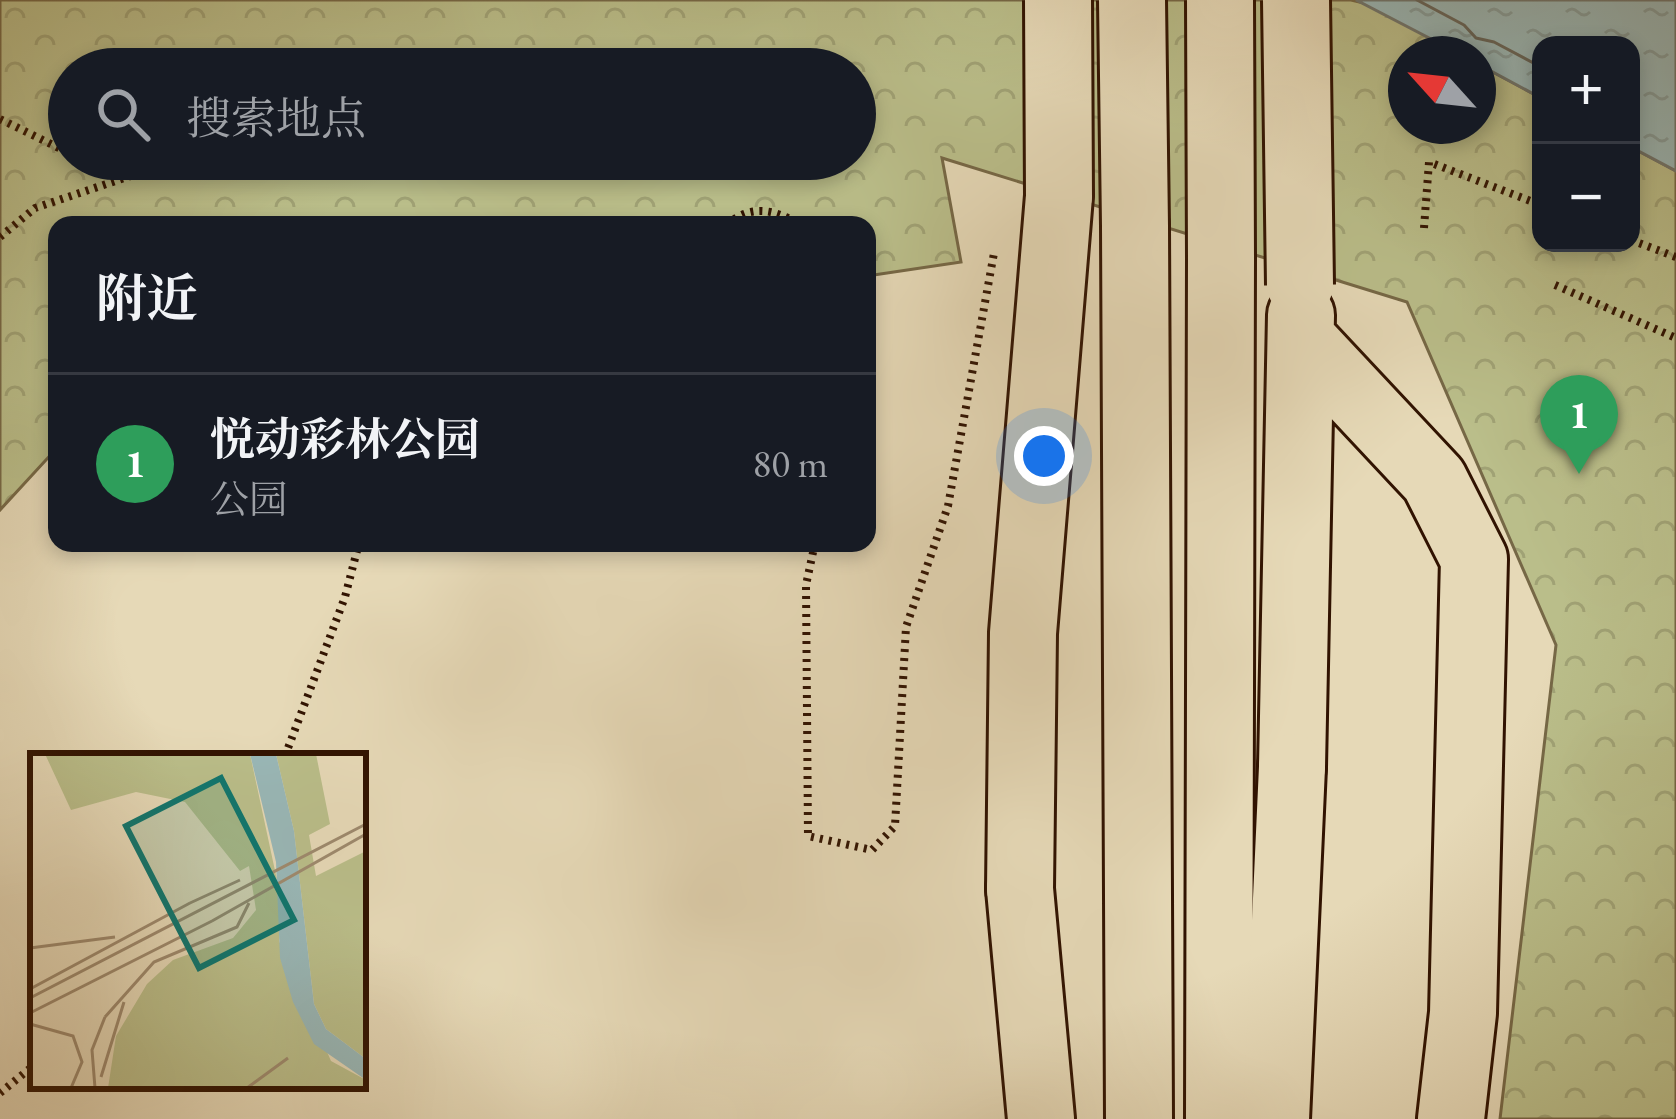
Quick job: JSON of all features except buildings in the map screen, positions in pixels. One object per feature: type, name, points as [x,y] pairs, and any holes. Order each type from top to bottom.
[{"type":"main road","points":[[1041,1119],[1020,889],[1023,633],[1059,196],[1058,0]]},
{"type":"main road","points":[[1132,0],[1139,1119]]},
{"type":"main road","points":[[1219,1119],[1220,0]]},
{"type":"main road","points":[[1276,1119],[1292,767],[1301,312],[1296,0]]},
{"type":"main road","points":[[1301,312],[1435,481],[1474,559],[1463,1013],[1450,1119]]},
{"type":"path","points":[[0,119],[48,143]]},
{"type":"path","points":[[1424,228],[1430,161],[1532,201]]},
{"type":"path","points":[[0,237],[35,208],[119,180]]},
{"type":"path","points":[[738,216],[776,210],[786,216]]},
{"type":"path","points":[[813,552],[806,585],[808,836],[872,850],[896,826],[906,627],[948,506],[997,236]]},
{"type":"path","points":[[1640,243],[1676,257]]},
{"type":"path","points":[[1555,285],[1676,338]]},
{"type":"path","points":[[286,753],[345,597],[357,552]]},
{"type":"path","points":[[0,1093],[30,1068]]},
{"type":"green space","points":[[0,0],[1351,0],[1368,4],[1427,36],[1388,36],[1388,144],[1496,144],[1496,74],[1532,93],[1532,252],[1640,252],[1640,152],[1676,171],[1676,1119],[1500,1119],[1556,645],[1407,302],[942,158],[961,262],[876,275],[876,216],[48,216],[48,458],[0,510]]},
{"type":"water","points":[[1356,0],[1676,0],[1676,171],[1640,152],[1640,36],[1532,36],[1532,93],[1496,74],[1496,36],[1425,36]]},
{"type":"place","name":"悦动彩林公园","points":[[1579,474]]}]
